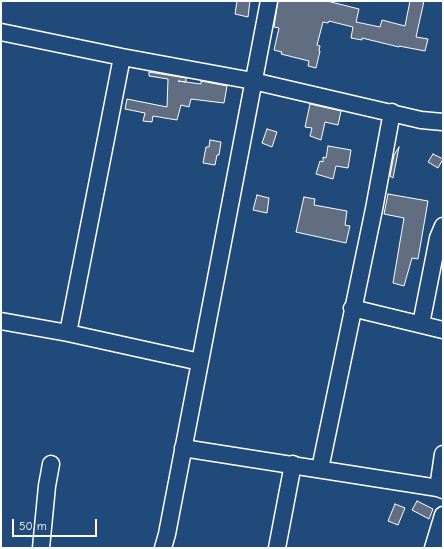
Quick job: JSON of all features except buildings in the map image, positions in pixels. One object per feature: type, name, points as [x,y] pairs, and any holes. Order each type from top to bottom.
[{"type":"street","points":[[163,548],[167,534],[269,1]]},
{"type":"street","points":[[1,32],[122,57],[253,81],[392,112],[421,120],[443,122]]},
{"type":"street","points":[[68,333],[122,57]]},
{"type":"street","points":[[320,469],[352,308],[374,209],[392,112]]},
{"type":"street","points":[[421,324],[438,238],[443,226]]},
{"type":"street","points":[[352,308],[443,330]]},
{"type":"street","points":[[1,321],[68,333],[200,362]]},
{"type":"street","points":[[183,448],[293,464],[440,489],[443,454]]},
{"type":"street","points":[[41,548],[47,486],[51,464]]},
{"type":"street","points":[[277,548],[293,464]]},
{"type":"street","points":[[433,548],[443,515]]}]
